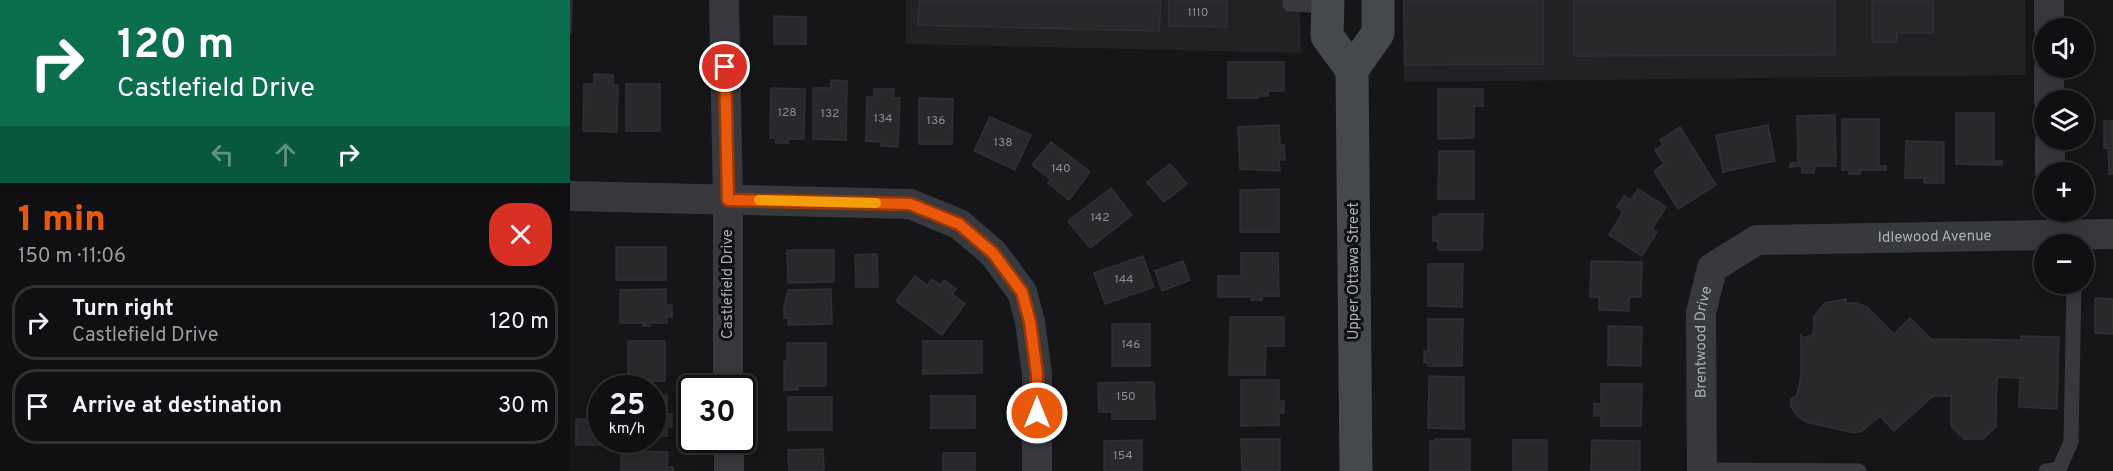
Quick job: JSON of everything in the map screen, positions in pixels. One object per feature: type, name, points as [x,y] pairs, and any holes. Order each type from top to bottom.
[{"type":"main road","points":[[1328,3],[1328,36],[1352,70],[1378,33],[1378,0]]},
{"type":"main road","name":"Upper Ottawa Street","points":[[1352,70],[1356,471]]},
{"type":"street","name":"Castlefield Drive","points":[[724,0],[728,200],[728,375]]},
{"type":"street","points":[[2049,0],[2049,18]]},
{"type":"street","points":[[570,196],[910,204],[959,224],[993,253],[1022,292],[1030,322],[1037,374],[1037,471]]},
{"type":"street","name":"Idlewood Avenue","points":[[1756,240],[2062,231],[2113,234]]},
{"type":"street","name":"Brentwood Drive","points":[[1702,470],[1701,313],[1712,268],[1756,240]]},
{"type":"street","points":[[729,453],[729,471]]},
{"type":"lane","points":[[1290,0],[1290,4],[1328,3]]},
{"type":"lane","points":[[2046,471],[2059,469],[2071,442],[2074,294]]},
{"type":"lane","points":[[1702,470],[1859,471]]},
{"type":"shaded area","points":[[906,0],[1300,0],[1301,53],[906,44]]},
{"type":"shaded area","points":[[1402,0],[2025,0],[2026,75],[1404,82]]},
{"type":"building","points":[[570,0],[572,0],[571,33],[570,33]]},
{"type":"building","points":[[919,0],[1161,0],[1159,31],[918,25]]},
{"type":"building","points":[[1169,0],[1227,0],[1227,27],[1169,26]]},
{"type":"building","points":[[1404,0],[1543,0],[1543,64],[1405,65]]},
{"type":"building","points":[[1574,0],[1835,0],[1835,55],[1574,56]]},
{"type":"building","points":[[1872,0],[1933,0],[1933,33],[1897,33],[1897,42],[1872,42]]},
{"type":"building","points":[[774,16],[806,17],[806,44],[774,44]]},
{"type":"building","points":[[1228,62],[1284,62],[1284,91],[1268,91],[1268,96],[1258,96],[1258,98],[1228,98]]},
{"type":"building","points":[[594,74],[613,75],[613,85],[618,85],[617,132],[583,131],[584,84],[594,84]]},
{"type":"building","points":[[831,80],[847,81],[846,140],[813,139],[813,88],[831,88]]},
{"type":"building","points":[[626,84],[660,84],[660,131],[626,131]]},
{"type":"building","points":[[771,88],[805,89],[804,139],[788,139],[788,143],[776,143],[776,138],[770,138]]},
{"type":"building","points":[[874,89],[894,89],[893,98],[900,98],[898,147],[881,146],[881,142],[866,141],[867,97],[874,97]]},
{"type":"building","points":[[1438,89],[1483,89],[1483,106],[1474,106],[1474,138],[1438,139]]},
{"type":"building","points":[[919,98],[953,99],[952,144],[919,144]]},
{"type":"building","points":[[1956,113],[1994,113],[1994,161],[2002,161],[2002,165],[1956,164]]},
{"type":"building","points":[[1835,115],[1836,166],[1815,166],[1814,173],[1802,173],[1802,166],[1790,167],[1790,163],[1798,163],[1797,116]]},
{"type":"building","points":[[990,117],[1031,135],[1015,170],[974,151]]},
{"type":"building","points":[[1842,119],[1879,119],[1879,166],[1886,166],[1886,170],[1860,170],[1860,174],[1849,174],[1849,170],[1842,170]]},
{"type":"building","points":[[2104,121],[2113,121],[2113,174],[2109,174],[2108,148],[2104,148]]},
{"type":"building","points":[[1279,125],[1280,145],[1284,145],[1285,160],[1279,160],[1280,171],[1240,169],[1238,127]]},
{"type":"building","points":[[1768,125],[1775,161],[1723,172],[1716,135]]},
{"type":"building","points":[[1680,127],[1716,185],[1678,209],[1654,171],[1664,164],[1655,150],[1663,145],[1660,140]]},
{"type":"building","points":[[1906,141],[1944,142],[1944,183],[1924,183],[1924,178],[1905,178]]},
{"type":"building","points":[[1051,142],[1090,172],[1069,200],[1048,183],[1051,180],[1032,165]]},
{"type":"building","points":[[1439,151],[1474,151],[1474,199],[1438,199]]},
{"type":"building","points":[[1170,164],[1187,184],[1164,202],[1147,182]]},
{"type":"building","points":[[1111,188],[1132,215],[1090,248],[1068,221]]},
{"type":"building","points":[[1279,189],[1279,232],[1240,232],[1240,190]]},
{"type":"building","points":[[1638,189],[1666,207],[1652,229],[1657,232],[1642,256],[1609,235],[1623,212],[1617,207],[1624,196],[1631,200]]},
{"type":"building","points":[[1438,214],[1483,214],[1482,250],[1438,250],[1438,241],[1433,241],[1433,217],[1438,217]]},
{"type":"building","points":[[616,247],[666,247],[666,280],[616,280]]},
{"type":"building","points":[[787,250],[834,250],[834,282],[788,283]]},
{"type":"building","points":[[1241,253],[1278,253],[1279,296],[1262,296],[1262,300],[1251,300],[1251,297],[1218,297],[1218,276],[1241,276]]},
{"type":"building","points":[[877,254],[878,287],[856,287],[855,255]]},
{"type":"building","points":[[1143,256],[1154,287],[1105,304],[1094,273]]},
{"type":"building","points":[[1183,261],[1190,280],[1162,291],[1155,271]]},
{"type":"building","points":[[1591,261],[1642,262],[1641,297],[1629,297],[1629,311],[1599,310],[1599,297],[1590,297]]},
{"type":"building","points":[[1428,264],[1463,264],[1462,307],[1428,306]]},
{"type":"building","points":[[915,276],[927,285],[932,279],[940,285],[944,280],[956,289],[952,294],[965,304],[942,335],[896,301]]},
{"type":"building","points":[[666,289],[666,305],[672,305],[672,317],[666,317],[667,323],[650,323],[650,326],[643,326],[643,323],[620,323],[620,290]]},
{"type":"building","points":[[831,289],[832,324],[788,325],[788,318],[784,318],[784,307],[788,290]]},
{"type":"building","points":[[2095,298],[2113,299],[2113,334],[2095,333]]},
{"type":"building","points":[[1846,299],[1846,303],[1857,303],[1867,307],[1894,334],[1910,318],[1931,339],[2021,340],[2021,336],[2059,337],[2057,409],[2019,407],[2020,378],[1997,377],[1996,427],[1983,439],[1964,439],[1951,426],[1951,396],[1933,396],[1894,431],[1880,416],[1862,431],[1854,433],[1806,422],[1797,416],[1790,405],[1791,399],[1797,395],[1801,376],[1801,334],[1803,338],[1813,335],[1814,316],[1825,303]]},
{"type":"building","points":[[1230,317],[1284,317],[1284,346],[1266,346],[1265,375],[1229,375]]},
{"type":"building","points":[[1428,319],[1463,319],[1462,366],[1428,366],[1428,363],[1424,363],[1424,351],[1428,351]]},
{"type":"building","points":[[1112,324],[1150,324],[1150,366],[1112,366]]},
{"type":"building","points":[[1608,326],[1642,327],[1641,366],[1608,365]]},
{"type":"building","points":[[628,341],[665,341],[665,375],[628,375]]},
{"type":"building","points":[[923,341],[982,341],[982,373],[923,374]]},
{"type":"building","points":[[787,343],[826,343],[826,386],[798,386],[798,390],[784,390],[784,361],[787,361]]},
{"type":"building","points":[[1429,376],[1464,377],[1464,429],[1428,428]]},
{"type":"building","points":[[1241,380],[1279,380],[1279,401],[1284,401],[1284,413],[1279,413],[1279,425],[1241,426]]},
{"type":"building","points":[[1154,382],[1155,419],[1112,419],[1112,412],[1099,412],[1098,383]]},
{"type":"building","points":[[1601,384],[1642,384],[1641,426],[1601,426],[1601,416],[1594,416],[1594,403],[1601,404]]},
{"type":"building","points":[[666,395],[667,414],[672,414],[672,427],[667,427],[667,436],[666,436]]},
{"type":"building","points":[[931,396],[975,396],[975,428],[931,428]]},
{"type":"building","points":[[788,397],[832,397],[832,430],[788,430]]},
{"type":"building","points":[[576,419],[588,419],[588,445],[576,445]]},
{"type":"building","points":[[1241,439],[1280,439],[1280,471],[1242,471]]},
{"type":"building","points":[[1435,439],[1470,439],[1470,471],[1430,471],[1430,441],[1435,441]]},
{"type":"building","points":[[1142,440],[1142,471],[1104,471],[1104,441]]},
{"type":"building","points":[[1513,440],[1547,440],[1547,471],[1513,471]]},
{"type":"building","points":[[1592,440],[1640,441],[1640,471],[1591,471]]},
{"type":"building","points":[[823,449],[824,471],[789,471],[788,450]]},
{"type":"building","points":[[668,452],[667,467],[673,467],[673,471],[621,471],[621,453]]},
{"type":"building","points":[[943,453],[975,453],[975,471],[943,471]]},
{"type":"slow traffic","points":[[759,200],[876,203]]},
{"type":"route","points":[[725,67],[728,200],[910,204],[959,224],[993,253],[1022,292],[1030,322],[1037,374],[1037,413]]}]
